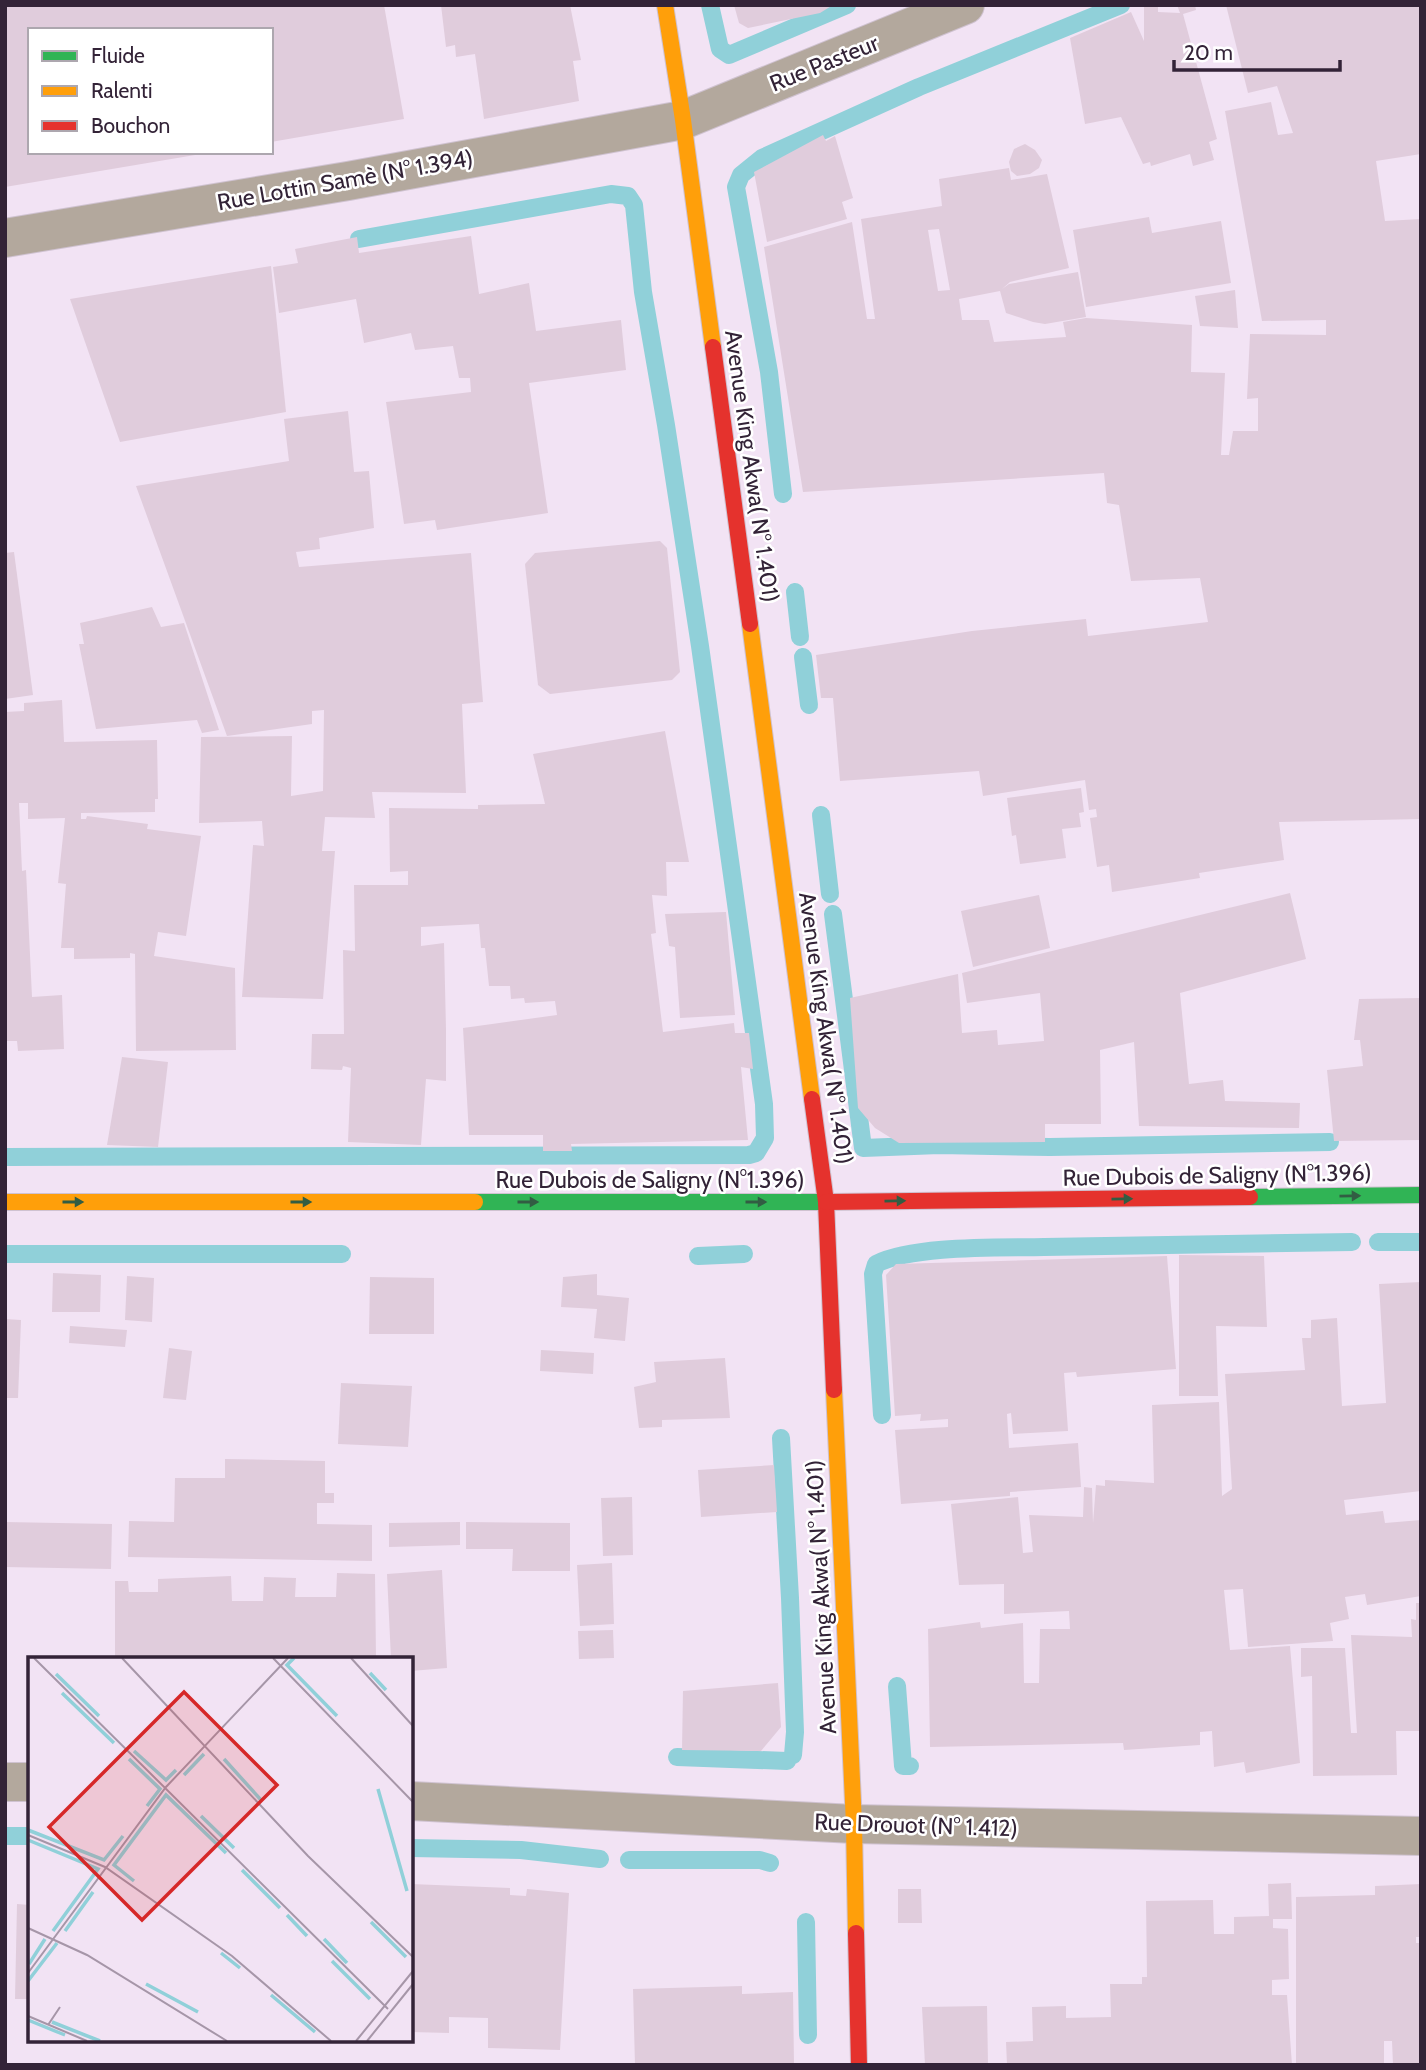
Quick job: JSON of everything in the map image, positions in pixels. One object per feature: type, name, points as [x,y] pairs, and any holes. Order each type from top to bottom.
[{"type":"street","name":"Avenue King Akwa( N° 1.401)","points":[[665,5],[683,120],[827,1202],[854,1824],[859,2065]]},
{"type":"street","name":"Rue Pasteur","points":[[683,120],[965,5]]},
{"type":"street","name":"Rue Lottin Samè (N° 1.394)","points":[[5,238],[348,181],[683,120]]},
{"type":"street","name":"Rue Dubois de Saligny (N°1.396)","points":[[5,1202],[827,1202],[1421,1195]]},
{"type":"street","points":[[5,1782],[28,1782]]},
{"type":"street","name":"Rue Drouot (N° 1.412)","points":[[413,1801],[854,1824],[1421,1836]]},
{"type":"building","points":[[5,5],[384,5],[404,119],[273,142],[273,28],[28,28],[28,154],[201,154],[5,187]]},
{"type":"building","points":[[441,5],[570,5],[581,60],[573,61],[579,101],[484,119],[475,54],[456,57],[455,45],[446,47]]},
{"type":"building","points":[[734,5],[833,5],[820,13],[748,28],[739,23]]},
{"type":"building","points":[[1144,5],[1158,6],[1158,12],[1180,13],[1177,5],[1195,5],[1196,10],[1183,14],[1217,139],[1209,142],[1214,160],[1193,166],[1190,154],[1151,166],[1150,162],[1143,164],[1121,117],[1085,124],[1070,38],[1131,12],[1144,41]]},
{"type":"building","points":[[1226,5],[1421,5],[1421,154],[1376,161],[1385,221],[1421,219],[1421,819],[1279,822],[1284,860],[1199,873],[1200,878],[1112,892],[1109,865],[1097,867],[1090,818],[1097,817],[1096,809],[1089,810],[1085,780],[983,796],[979,771],[840,781],[833,698],[821,698],[816,655],[972,631],[1086,619],[1088,636],[1208,622],[1200,578],[1131,581],[1119,505],[1107,503],[1104,473],[803,492],[764,247],[852,222],[867,319],[875,319],[861,219],[942,206],[939,179],[1009,168],[1011,180],[1047,174],[1069,268],[1010,282],[1002,289],[1009,284],[1078,272],[1086,317],[1045,324],[1033,322],[1006,313],[1000,291],[959,299],[962,320],[989,320],[994,342],[1066,337],[1063,322],[1086,318],[1192,325],[1191,372],[1225,373],[1221,455],[1229,455],[1233,431],[1258,431],[1258,398],[1247,399],[1250,334],[1326,335],[1326,320],[1262,321],[1225,111],[1271,102],[1278,135],[1293,133],[1277,86],[1248,93]],"holes":[[[939,229],[950,290],[938,291],[928,230]]]},
{"type":"building","points":[[823,135],[826,141],[835,136],[853,198],[842,202],[847,219],[767,242],[754,172]]},
{"type":"building","points":[[1025,144],[1035,150],[1042,160],[1039,168],[1030,174],[1017,176],[1011,171],[1009,162],[1014,149]]},
{"type":"building","points":[[1149,217],[1152,233],[1221,221],[1231,283],[1086,307],[1073,230]]},
{"type":"building","points":[[471,236],[479,294],[529,283],[536,331],[621,320],[626,370],[529,383],[548,513],[437,530],[435,520],[404,524],[386,402],[471,392],[470,378],[459,378],[453,346],[415,350],[411,333],[364,343],[356,299],[279,313],[273,267],[298,263],[295,249],[357,237],[359,253]]},
{"type":"building","points":[[271,266],[286,412],[120,442],[70,299]]},
{"type":"building","points":[[1235,290],[1238,328],[1200,326],[1195,296]]},
{"type":"building","points":[[348,411],[354,472],[369,471],[374,528],[319,538],[320,549],[296,552],[299,567],[471,553],[483,702],[462,704],[466,793],[372,792],[375,818],[325,817],[322,851],[335,851],[323,999],[242,997],[253,845],[264,846],[262,821],[199,823],[201,737],[292,736],[291,796],[323,791],[324,710],[312,711],[312,724],[227,736],[136,486],[289,461],[284,419]]},
{"type":"building","points":[[660,541],[667,548],[680,672],[672,680],[550,694],[538,685],[525,564],[535,553]]},
{"type":"building","points":[[14,552],[33,695],[5,699],[5,553]]},
{"type":"building","points":[[152,607],[161,627],[184,623],[219,730],[202,733],[197,720],[96,729],[79,644],[84,644],[80,623]]},
{"type":"building","points":[[62,700],[64,742],[157,740],[158,799],[155,799],[155,812],[81,813],[81,819],[86,819],[87,816],[148,824],[147,829],[201,836],[186,936],[158,932],[154,956],[235,968],[236,1050],[136,1051],[135,954],[130,953],[130,958],[74,959],[74,948],[61,948],[66,884],[58,883],[65,818],[28,819],[28,803],[19,803],[22,871],[26,870],[32,997],[62,995],[64,1049],[18,1051],[17,1041],[5,1041],[5,712],[24,711],[24,703]]},
{"type":"building","points":[[665,731],[689,862],[666,862],[667,896],[652,895],[656,933],[651,934],[663,1032],[734,1023],[735,1033],[749,1033],[753,1069],[741,1067],[748,1140],[571,1144],[572,1151],[543,1151],[543,1135],[469,1135],[463,1028],[557,1015],[555,1001],[525,1003],[524,998],[511,999],[510,986],[489,986],[485,948],[481,948],[479,924],[421,927],[421,946],[444,943],[446,1081],[426,1079],[421,1145],[348,1142],[351,1068],[343,1066],[342,1070],[311,1069],[312,1034],[344,1034],[343,950],[355,951],[354,885],[408,885],[408,871],[390,872],[389,808],[478,809],[478,805],[545,804],[533,754]]},
{"type":"building","points":[[1081,788],[1084,812],[1079,813],[1081,827],[1062,829],[1066,858],[1020,864],[1016,835],[1012,836],[1007,798]]},
{"type":"building","points":[[1290,893],[1306,959],[1180,993],[1189,1084],[1223,1080],[1225,1101],[1300,1103],[1299,1128],[1139,1126],[1134,1042],[1100,1050],[1101,1124],[1045,1124],[1045,1142],[899,1143],[875,1128],[858,1108],[850,998],[958,974],[962,1033],[997,1030],[998,1045],[1044,1041],[1040,993],[967,1003],[962,973]]},
{"type":"building","points":[[1039,895],[1050,948],[973,967],[961,911]]},
{"type":"building","points":[[726,912],[735,1015],[680,1018],[675,947],[669,946],[665,914]]},
{"type":"building","points":[[1421,998],[1421,1140],[1334,1141],[1327,1070],[1363,1066],[1360,1040],[1354,1040],[1359,999]]},
{"type":"building","points":[[122,1057],[168,1062],[158,1147],[107,1145]]},
{"type":"building","points":[[1179,1255],[1264,1256],[1267,1327],[1216,1326],[1218,1396],[1179,1396]]},
{"type":"building","points":[[1167,1256],[1176,1369],[1077,1377],[1076,1372],[1064,1373],[1068,1431],[1013,1434],[1011,1413],[1007,1414],[1009,1448],[1078,1443],[1081,1487],[1010,1492],[1010,1496],[901,1504],[895,1430],[948,1427],[948,1419],[920,1421],[921,1414],[895,1416],[886,1275],[896,1264]]},
{"type":"building","points":[[53,1273],[101,1275],[100,1312],[52,1312]]},
{"type":"building","points":[[597,1274],[597,1295],[629,1298],[625,1341],[594,1338],[597,1309],[561,1307],[563,1277]]},
{"type":"building","points":[[127,1276],[154,1278],[152,1322],[125,1320]]},
{"type":"building","points":[[370,1277],[434,1278],[434,1334],[369,1334]]},
{"type":"building","points":[[1421,1282],[1421,1491],[1344,1500],[1346,1515],[1383,1511],[1385,1523],[1421,1520],[1421,1596],[1367,1605],[1365,1594],[1345,1597],[1349,1619],[1330,1623],[1333,1641],[1248,1647],[1243,1589],[1224,1590],[1230,1650],[1290,1646],[1300,1763],[1246,1773],[1244,1762],[1214,1767],[1212,1731],[1200,1732],[1200,1745],[1124,1750],[1123,1743],[930,1747],[928,1629],[980,1622],[981,1628],[1023,1623],[1024,1683],[1039,1683],[1040,1629],[1070,1629],[1069,1611],[1004,1614],[1004,1584],[959,1585],[951,1504],[1018,1497],[1023,1553],[1033,1552],[1029,1515],[1083,1517],[1084,1487],[1092,1488],[1093,1523],[1096,1485],[1105,1486],[1105,1480],[1154,1483],[1152,1405],[1219,1402],[1222,1496],[1232,1489],[1225,1374],[1305,1370],[1302,1338],[1311,1338],[1311,1320],[1337,1318],[1342,1406],[1386,1403],[1379,1284]]},
{"type":"building","points":[[5,1319],[21,1320],[18,1398],[5,1398]]},
{"type":"building","points":[[70,1326],[127,1330],[125,1347],[69,1343]]},
{"type":"building","points":[[169,1348],[192,1351],[186,1400],[163,1398]]},
{"type":"building","points":[[541,1350],[594,1353],[593,1374],[540,1371]]},
{"type":"building","points":[[725,1358],[730,1418],[662,1420],[662,1427],[639,1428],[634,1387],[656,1382],[654,1362]]},
{"type":"building","points":[[341,1383],[412,1386],[408,1447],[338,1444]]},
{"type":"building","points":[[225,1459],[325,1461],[325,1493],[334,1493],[334,1503],[317,1503],[317,1524],[372,1525],[372,1561],[128,1557],[129,1521],[174,1522],[175,1478],[225,1478]]},
{"type":"building","points":[[774,1465],[777,1512],[701,1517],[698,1470]]},
{"type":"building","points":[[632,1497],[633,1555],[603,1556],[601,1498]]},
{"type":"building","points":[[5,1522],[112,1524],[111,1569],[5,1567]]},
{"type":"building","points":[[460,1522],[460,1545],[389,1547],[389,1523]]},
{"type":"building","points":[[466,1522],[570,1523],[570,1571],[512,1571],[513,1549],[466,1549]]},
{"type":"building","points":[[612,1563],[614,1624],[580,1626],[577,1565]]},
{"type":"building","points":[[442,1570],[447,1668],[413,1671],[413,1657],[391,1657],[387,1574]]},
{"type":"building","points":[[337,1573],[375,1574],[376,1657],[115,1657],[115,1581],[128,1581],[129,1592],[158,1592],[158,1579],[231,1576],[232,1601],[263,1601],[264,1577],[296,1578],[295,1597],[336,1597]]},
{"type":"building","points":[[1416,1603],[1421,1603],[1421,1731],[1396,1731],[1397,1775],[1313,1776],[1312,1676],[1301,1677],[1301,1648],[1345,1648],[1351,1733],[1357,1733],[1351,1635],[1412,1637],[1411,1619],[1416,1620]]},
{"type":"building","points":[[613,1630],[614,1658],[579,1659],[578,1631]]},
{"type":"building","points":[[778,1683],[781,1727],[761,1751],[682,1750],[683,1691]]},
{"type":"building","points":[[1291,1883],[1292,1919],[1273,1919],[1273,1928],[1288,1929],[1289,1979],[1272,1980],[1272,1995],[1287,1995],[1292,2065],[1007,2065],[1006,2042],[1033,2041],[1032,2007],[1066,2006],[1066,2018],[1111,2017],[1110,1984],[1142,1984],[1142,1977],[1147,1977],[1146,1901],[1213,1900],[1214,1934],[1234,1934],[1234,1917],[1269,1916],[1268,1884]]},
{"type":"building","points":[[413,1884],[510,1888],[510,1895],[526,1896],[527,1889],[569,1893],[560,2050],[488,2048],[488,2018],[449,2017],[449,2033],[413,2032]]},
{"type":"building","points":[[1421,1884],[1421,1937],[1416,1937],[1416,1943],[1421,1943],[1421,2065],[1393,2065],[1392,2041],[1384,2041],[1384,2065],[1296,2065],[1296,1897],[1375,1895],[1375,1886]]},
{"type":"building","points":[[898,1889],[921,1889],[922,1923],[898,1923]]},
{"type":"building","points":[[17,1904],[28,1905],[28,1999],[15,1999]]},
{"type":"building","points":[[742,1986],[742,1994],[793,1992],[794,2065],[635,2065],[633,1989]]},
{"type":"building","points":[[987,2006],[988,2065],[925,2065],[922,2007]]},
{"type":"waterway","points":[[710,5],[720,49],[729,55],[847,5]]},
{"type":"waterway","points":[[783,494],[769,372],[736,187],[741,175],[762,158],[919,87],[1121,5]]},
{"type":"waterway","points":[[5,1157],[749,1155],[756,1153],[765,1138],[764,1104],[700,646],[643,292],[634,205],[628,196],[611,194],[359,239]]},
{"type":"waterway","points":[[795,592],[800,637]]},
{"type":"waterway","points":[[803,657],[809,705]]},
{"type":"waterway","points":[[821,815],[830,894]]},
{"type":"waterway","points":[[833,914],[863,1148],[1330,1142]]},
{"type":"waterway","points":[[882,1415],[873,1274],[876,1264],[892,1258],[912,1253],[981,1248],[1352,1242]]},
{"type":"waterway","points":[[1378,1242],[1421,1242]]},
{"type":"waterway","points":[[5,1254],[342,1254]]},
{"type":"waterway","points":[[698,1256],[744,1254]]},
{"type":"waterway","points":[[781,1438],[790,1598],[795,1732],[793,1755]]},
{"type":"waterway","points":[[897,1686],[903,1766],[910,1766]]},
{"type":"waterway","points":[[677,1757],[787,1761]]},
{"type":"waterway","points":[[6,1836],[28,1836]]},
{"type":"waterway","points":[[413,1848],[521,1850],[600,1859]]},
{"type":"waterway","points":[[629,1860],[760,1860],[770,1863]]},
{"type":"waterway","points":[[806,1922],[808,2035]]},
{"type":"traffic: fast","points":[[1250,1197],[1421,1195]]},
{"type":"traffic: fast","points":[[475,1202],[826,1202]]},
{"type":"traffic: slow","points":[[665,5],[713,347]]},
{"type":"traffic: slow","points":[[750,624],[812,1099]]},
{"type":"traffic: slow","points":[[5,1202],[475,1202]]},
{"type":"traffic: slow","points":[[834,1390],[854,1824],[856,1933]]},
{"type":"traffic: jam","points":[[713,347],[750,624]]},
{"type":"traffic: jam","points":[[812,1099],[826,1202],[834,1390]]},
{"type":"traffic: jam","points":[[826,1202],[1250,1197]]},
{"type":"traffic: jam","points":[[856,1933],[859,2065]]}]
